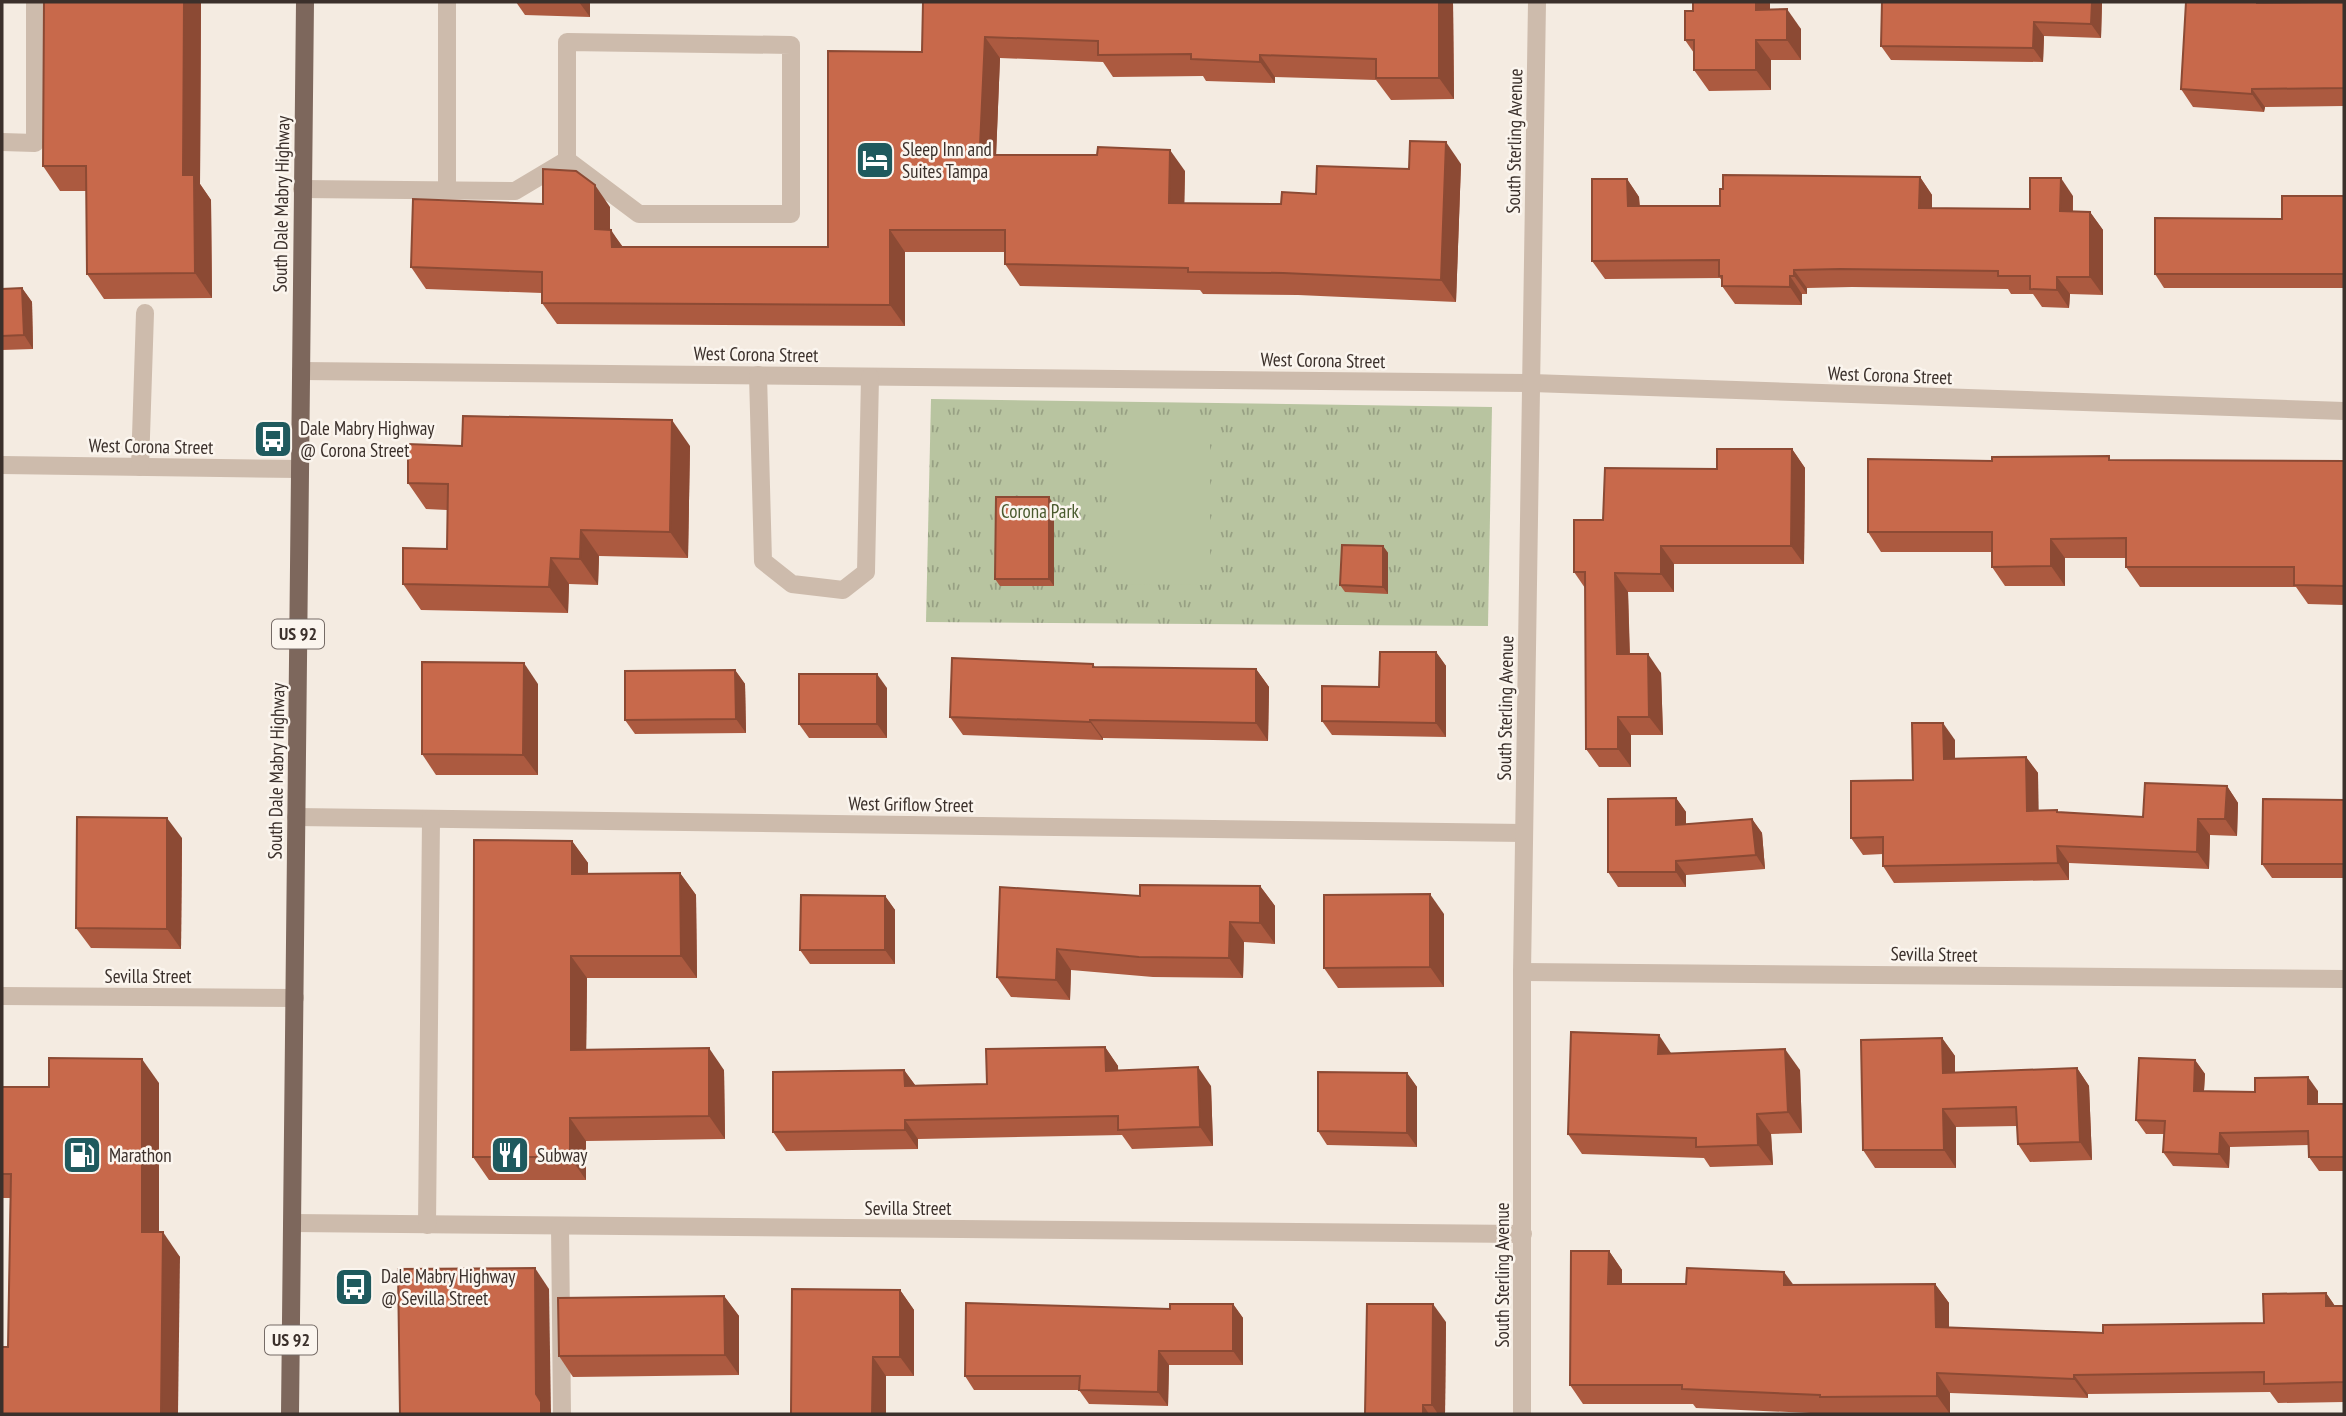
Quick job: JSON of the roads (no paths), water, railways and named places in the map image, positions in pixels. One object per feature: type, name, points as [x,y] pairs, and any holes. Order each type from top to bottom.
[{"type":"main road","name":"South Dale Mabry Highway","points":[[290,1414],[305,2]]},
{"type":"street","points":[[2,142],[34,142],[35,2]]},
{"type":"street","points":[[447,2],[447,190]]},
{"type":"street","name":"South Sterling Avenue","points":[[1522,1414],[1522,972],[1537,2]]},
{"type":"street","points":[[566,42],[791,45],[791,214],[639,214],[566,160],[566,42]]},
{"type":"street","points":[[302,189],[515,191],[566,160]]},
{"type":"street","points":[[140,467],[145,313]]},
{"type":"street","name":"West Corona Street","points":[[300,371],[1532,383],[2344,411]]},
{"type":"street","points":[[758,375],[763,561],[792,584],[843,590],[866,572],[870,377]]},
{"type":"street","name":"West Corona Street","points":[[2,465],[299,469]]},
{"type":"street","name":"West Griflow Street","points":[[296,817],[1524,833]]},
{"type":"street","points":[[427,1225],[431,819]]},
{"type":"street","name":"Sevilla Street","points":[[1522,972],[2344,979]]},
{"type":"street","name":"Sevilla Street","points":[[2,996],[295,998]]},
{"type":"street","name":"Sevilla Street","points":[[292,1223],[1523,1234]]},
{"type":"street","points":[[560,1226],[562,1414]]},
{"type":"place","name":"Sleep Inn and Suites Tampa","points":[[875,160]]},
{"type":"place","name":"Dale Mabry Highway @ Corona Street","points":[[273,439]]},
{"type":"place","name":"Marathon","points":[[82,1155]]},
{"type":"place","name":"Subway","points":[[510,1155]]},
{"type":"place","name":"Dale Mabry Highway @ Sevilla Street","points":[[354,1287]]},
{"type":"park label","name":"Corona Park","points":[[1040,511]]}]
